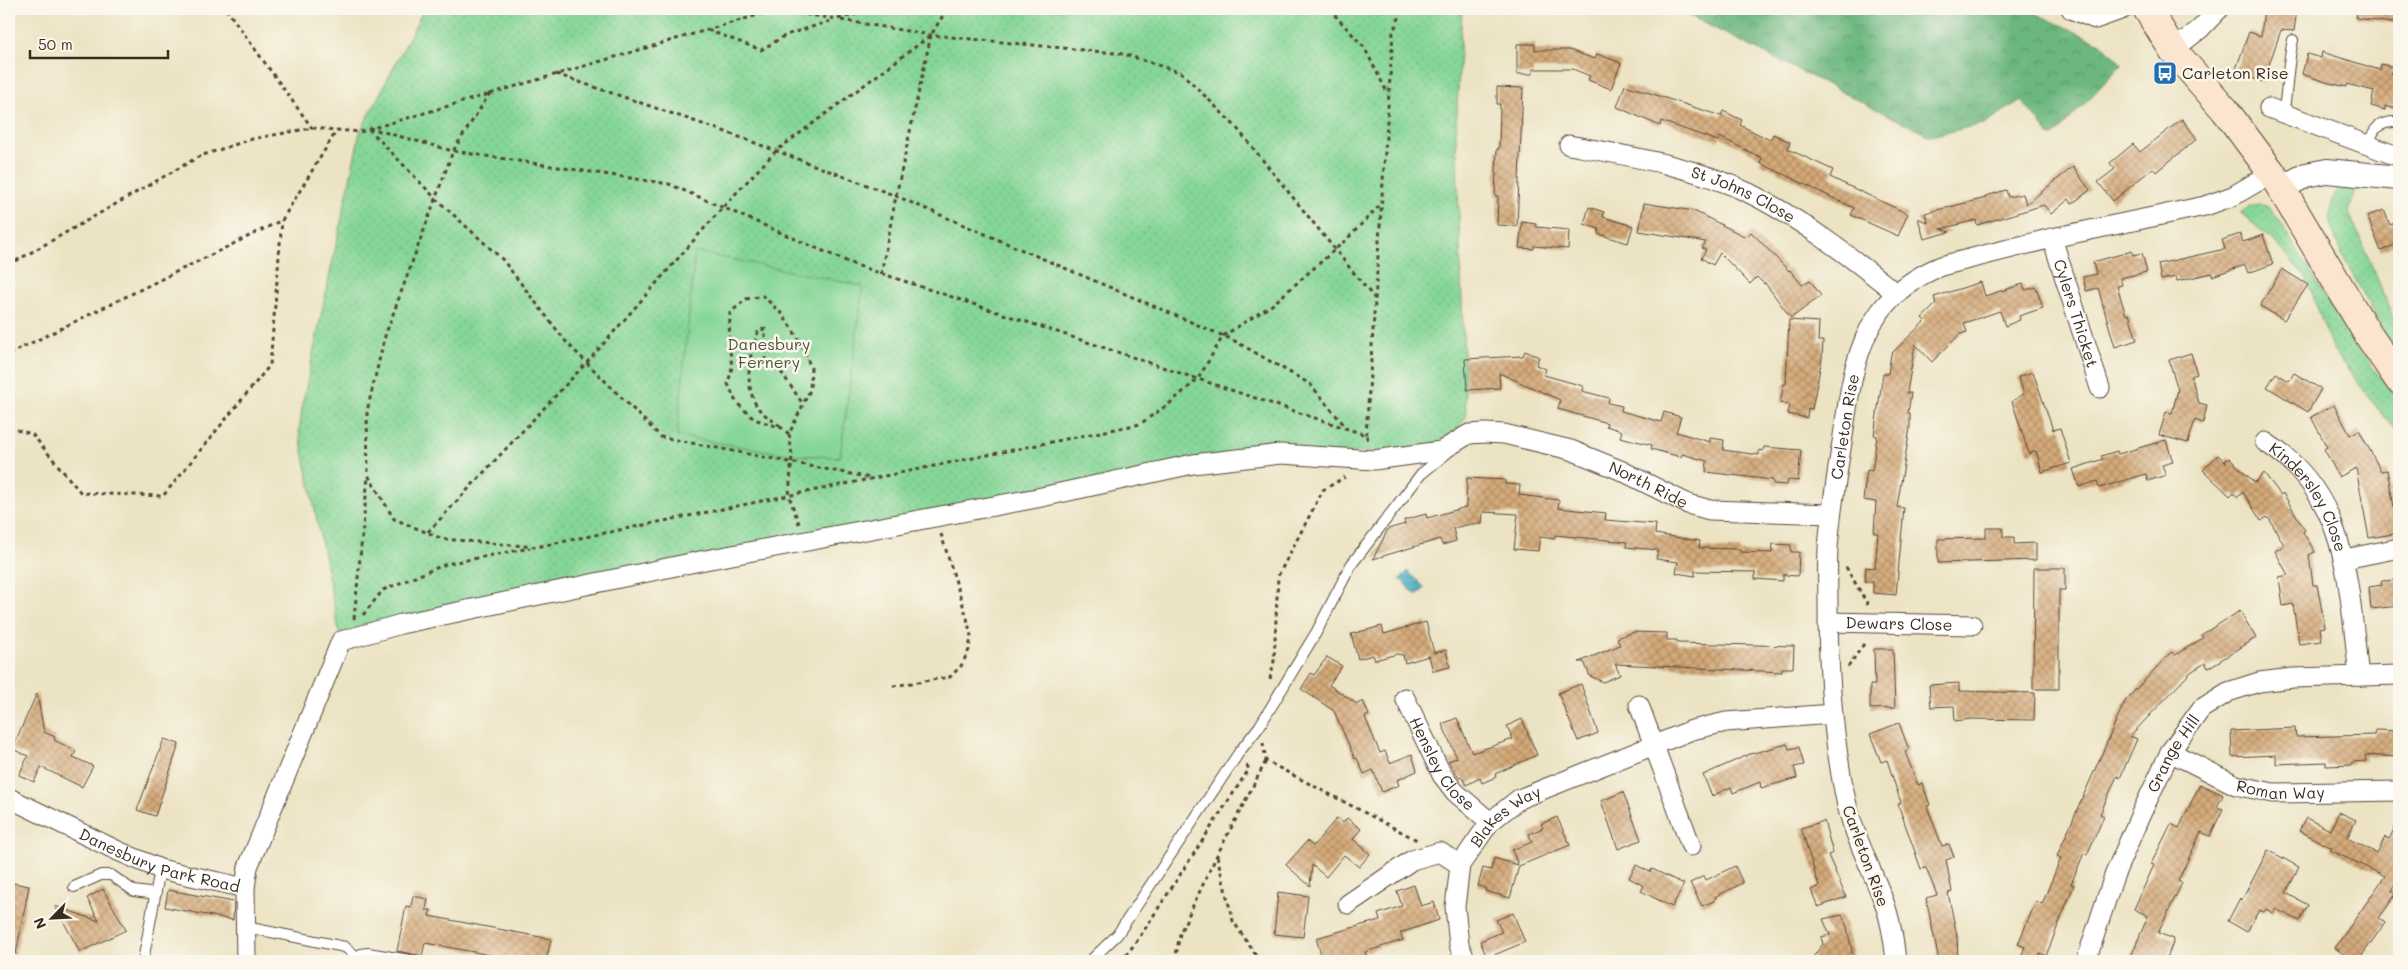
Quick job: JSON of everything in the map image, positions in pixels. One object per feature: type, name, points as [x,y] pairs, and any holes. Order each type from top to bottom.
[{"type":"main road","points":[[2147,9],[2173,50],[2225,110],[2277,181],[2367,333],[2399,380]]},
{"type":"street","points":[[2071,9],[2095,19],[2123,9]]},
{"type":"street","points":[[2173,50],[2200,29],[2219,9]]},
{"type":"street","points":[[2276,111],[2369,145],[2398,167]]},
{"type":"street","name":"St Johns Close","points":[[1569,145],[1645,158],[1715,180],[1748,193],[1795,219],[1896,294]]},
{"type":"street","points":[[2363,174],[2369,145]]},
{"type":"street","points":[[2277,181],[2317,172],[2342,171],[2363,174],[2398,167]]},
{"type":"street","name":"Carleton Rise","points":[[1896,961],[1884,904],[1852,823],[1845,799],[1829,680],[1828,550],[1831,514],[1854,372],[1865,340],[1878,314],[1896,294],[1925,273],[1941,266],[2052,238],[2205,206],[2277,181]]},
{"type":"street","name":"Cylers Thicket","points":[[2052,238],[2100,388]]},
{"type":"street","points":[[245,888],[248,867],[341,641],[401,624],[700,561],[1037,498],[1193,464],[1281,454],[1374,460],[1441,451],[1469,434]]},
{"type":"street","name":"North Ride","points":[[1469,434],[1504,434],[1572,450],[1620,470],[1688,504],[1710,510],[1831,514]]},
{"type":"street","name":"Kindersley Close","points":[[2265,442],[2283,453],[2302,472],[2323,500],[2335,526],[2345,559],[2359,676]]},
{"type":"street","name":"Kindersley Close","points":[[2345,559],[2399,548]]},
{"type":"street","name":"Dewars Close","points":[[1828,622],[1972,625]]},
{"type":"street","name":"Grange Hill","points":[[2086,961],[2114,876],[2170,752],[2201,709],[2228,692],[2260,682],[2293,678],[2399,675]]},
{"type":"street","name":"Hensley Close","points":[[1405,698],[1442,775],[1455,792],[1490,822]]},
{"type":"street","points":[[1640,705],[1691,846]]},
{"type":"street","name":"Blakes Way","points":[[1466,961],[1460,945],[1454,906],[1460,864],[1490,822],[1519,799],[1692,730],[1726,722],[1833,714]]},
{"type":"street","name":"Roman Way","points":[[2170,752],[2236,785],[2273,793],[2399,791]]},
{"type":"street","name":"Danesbury Park Road","points":[[9,798],[118,851],[160,869],[245,888],[246,961]]},
{"type":"street","points":[[1348,904],[1412,860],[1440,852],[1460,864]]},
{"type":"lane","points":[[2276,111],[2288,90],[2289,58],[2293,40]]},
{"type":"lane","points":[[2369,145],[2372,132],[2377,127],[2399,122]]},
{"type":"lane","points":[[1090,961],[1117,935],[1240,751],[1259,726],[1317,631],[1351,565],[1421,474],[1469,434]]},
{"type":"lane","points":[[143,961],[160,869]]},
{"type":"lane","points":[[74,886],[102,875],[111,875],[134,891],[156,894]]},
{"type":"lane","points":[[246,927],[345,947],[355,959],[368,953],[415,961]]},
{"type":"path","points":[[226,9],[312,128]]},
{"type":"path","points":[[708,30],[761,50],[786,35],[837,19],[878,9]]},
{"type":"path","points":[[881,274],[931,35],[947,9]]},
{"type":"path","points":[[1329,9],[1364,47],[1389,94]]},
{"type":"path","points":[[1270,680],[1274,661],[1278,576],[1323,490],[1374,460],[1366,434],[1393,32],[1403,9]]},
{"type":"path","points":[[9,265],[200,156],[252,139],[312,128],[360,132],[775,10],[931,35],[1124,54],[1182,73],[1236,127],[1375,299]]},
{"type":"path","points":[[428,532],[586,362],[722,207],[776,151],[931,35]]},
{"type":"path","points":[[556,74],[776,151],[896,196],[1223,336],[1310,384],[1347,428]]},
{"type":"path","points":[[490,93],[454,151],[385,336],[367,411],[368,475],[354,627],[383,590],[446,564],[536,548],[1140,424],[1170,403],[1198,379],[1223,336],[1272,305],[1335,249],[1381,204]]},
{"type":"path","points":[[369,128],[454,151],[669,184],[853,264],[1366,434]]},
{"type":"path","points":[[369,128],[436,199],[502,259],[567,343],[661,437],[873,478]]},
{"type":"path","points":[[9,428],[32,434],[81,493],[162,496],[270,365],[282,220],[337,130]]},
{"type":"path","points":[[9,354],[282,220]]},
{"type":"path","points":[[782,428],[754,419],[736,402],[728,384],[732,367],[729,342],[730,313],[746,299],[763,296],[782,314],[800,341],[811,368],[810,390],[789,434],[792,462],[789,496],[801,532],[802,542]]},
{"type":"path","points":[[789,434],[757,406],[749,363],[753,343],[759,330],[765,329],[765,360],[771,368],[779,369],[803,404]]},
{"type":"path","points":[[368,475],[394,519],[443,538],[536,548]]},
{"type":"path","points":[[893,686],[950,677],[961,666],[969,650],[971,636],[967,618],[936,517]]},
{"type":"path","points":[[1175,961],[1180,934],[1217,855],[1266,761],[1259,726]]},
{"type":"path","points":[[1120,961],[1135,944],[1248,769],[1240,751]]},
{"type":"path","points":[[1266,761],[1440,852]]},
{"type":"path","points":[[1217,855],[1233,921],[1260,961]]},
{"type":"green space","points":[[424,9],[1462,9],[1456,130],[1466,417],[1441,451],[1281,454],[341,641],[299,431],[303,401],[360,132]]},
{"type":"green space","points":[[1676,9],[2026,9],[2102,44],[2122,64],[2052,138],[2021,100],[1984,124],[1930,136]]},
{"type":"green space","points":[[2354,184],[2365,187],[2354,193],[2349,213],[2399,325],[2399,357],[2340,251],[2330,223],[2332,200],[2339,188]]},
{"type":"green space","points":[[2259,204],[2269,207],[2279,220],[2354,343],[2399,401],[2399,432],[2384,417],[2332,348],[2307,279],[2279,246],[2240,212],[2247,207]]},
{"type":"green space","name":"Danesbury Fernery","points":[[695,252],[863,286],[840,457],[792,455],[677,436]]},
{"type":"water","points":[[1408,571],[1425,588],[1417,596],[1400,579]]},
{"type":"building","points":[[2264,9],[2297,9],[2294,31],[2281,30],[2263,82],[2235,72],[2249,32],[2261,36]]},
{"type":"building","points":[[2357,9],[2399,9],[2399,24],[2356,18]]},
{"type":"building","points":[[1517,44],[1535,44],[1535,50],[1569,50],[1595,59],[1597,54],[1621,63],[1611,89],[1588,80],[1590,76],[1573,69],[1533,69],[1533,74],[1517,74]]},
{"type":"building","points":[[2322,52],[2380,70],[2381,64],[2393,67],[2391,73],[2399,75],[2399,110],[2385,106],[2385,110],[2371,106],[2374,91],[2347,84],[2347,87],[2329,83],[2302,74],[2307,54],[2321,58]]},
{"type":"building","points":[[1625,85],[1721,116],[1723,111],[1742,120],[1740,125],[1770,140],[1773,134],[1790,142],[1788,149],[1833,170],[1830,177],[1908,214],[1898,236],[1851,215],[1854,208],[1760,163],[1762,158],[1720,137],[1718,141],[1661,121],[1660,126],[1617,107]]},
{"type":"building","points":[[1497,87],[1523,88],[1517,226],[1497,225],[1498,196],[1495,196],[1500,104],[1497,104]]},
{"type":"building","points":[[2182,119],[2197,139],[2156,172],[2153,168],[2113,201],[2098,182],[2115,169],[2110,163],[2133,144],[2140,152]]},
{"type":"building","points":[[2073,167],[2090,190],[2072,204],[2069,199],[2051,214],[2044,205],[1977,225],[1976,220],[1941,229],[1950,232],[1924,239],[1918,218],[1928,223],[1925,213],[1986,198],[1986,196],[2006,190],[2008,197],[2023,194],[2026,204]]},
{"type":"building","points":[[1644,203],[1694,211],[1746,237],[1751,232],[1790,270],[1802,285],[1810,280],[1821,296],[1791,318],[1765,283],[1757,277],[1750,284],[1720,253],[1713,265],[1701,258],[1706,250],[1702,248],[1706,242],[1639,231]]},
{"type":"building","points":[[1589,207],[1604,212],[1603,217],[1633,226],[1628,243],[1598,234],[1599,229],[1584,224]]},
{"type":"building","points":[[2384,210],[2390,225],[2399,221],[2399,243],[2381,251],[2367,216]]},
{"type":"building","points":[[1522,222],[1536,224],[1536,227],[1569,230],[1568,249],[1534,246],[1534,249],[1519,248]]},
{"type":"building","points":[[2240,234],[2243,242],[2263,235],[2273,264],[2248,273],[2245,265],[2212,276],[2212,273],[2177,281],[2176,277],[2161,280],[2158,264],[2225,249],[2222,240]]},
{"type":"building","points":[[2132,251],[2133,255],[2142,253],[2147,272],[2120,278],[2122,285],[2117,286],[2126,315],[2129,314],[2137,340],[2115,347],[2098,288],[2086,291],[2083,277],[2096,274],[2093,262]]},
{"type":"building","points":[[2282,269],[2308,285],[2284,320],[2260,306]]},
{"type":"building","points":[[1981,282],[1985,296],[2023,284],[2025,290],[2036,287],[2043,308],[2019,316],[2020,320],[2005,326],[2000,311],[1964,323],[1967,332],[1960,334],[1932,362],[1915,344],[1907,393],[1911,393],[1908,413],[1910,413],[1910,428],[1897,507],[1904,508],[1896,595],[1873,593],[1873,582],[1865,582],[1866,567],[1875,568],[1878,533],[1874,533],[1876,502],[1863,500],[1867,470],[1872,471],[1877,436],[1874,435],[1883,374],[1888,374],[1891,354],[1925,321],[1922,318],[1936,304],[1934,297]]},
{"type":"building","points":[[1789,320],[1819,322],[1818,341],[1823,341],[1822,358],[1812,409],[1808,408],[1807,418],[1788,414],[1790,405],[1780,403],[1784,384],[1786,384]]},
{"type":"building","points":[[1525,351],[1539,357],[1536,365],[1546,369],[1544,375],[1583,386],[1582,391],[1609,398],[1608,403],[1622,406],[1621,411],[1661,422],[1664,412],[1681,417],[1676,432],[1710,442],[1710,438],[1724,440],[1723,450],[1759,455],[1759,450],[1763,451],[1764,447],[1801,450],[1798,481],[1788,480],[1787,485],[1773,484],[1773,480],[1706,472],[1707,461],[1682,454],[1681,457],[1651,449],[1652,445],[1620,437],[1622,431],[1606,426],[1607,423],[1558,409],[1560,400],[1499,373],[1500,388],[1467,390],[1465,359],[1523,356]]},
{"type":"building","points":[[2191,353],[2197,374],[2191,376],[2199,403],[2207,405],[2203,423],[2195,420],[2188,443],[2159,435],[2166,412],[2172,413],[2178,390],[2169,360]]},
{"type":"building","points":[[2033,372],[2053,430],[2060,428],[2071,463],[2042,472],[2036,451],[2029,454],[2012,401],[2024,394],[2018,377]]},
{"type":"building","points":[[2276,373],[2289,381],[2294,373],[2321,389],[2308,412],[2267,387]]},
{"type":"building","points":[[2334,405],[2350,435],[2359,430],[2381,471],[2387,470],[2399,533],[2369,538],[2356,468],[2339,477],[2324,449],[2327,447],[2311,417]]},
{"type":"building","points":[[2166,440],[2173,462],[2162,465],[2166,475],[2148,481],[2146,474],[2099,488],[2097,481],[2079,487],[2073,469],[2103,459],[2101,456],[2117,451],[2118,454]]},
{"type":"building","points":[[2218,455],[2227,464],[2225,461],[2229,458],[2255,483],[2264,473],[2281,495],[2283,493],[2305,530],[2303,532],[2315,552],[2309,555],[2313,585],[2317,585],[2325,627],[2320,628],[2322,641],[2299,644],[2293,604],[2283,606],[2279,577],[2288,575],[2275,551],[2284,545],[2270,520],[2267,517],[2261,521],[2243,492],[2238,497],[2233,493],[2230,496],[2203,470]]},
{"type":"building","points":[[1467,478],[1505,480],[1505,484],[1520,485],[1519,495],[1559,500],[1558,508],[1606,513],[1605,520],[1656,524],[1655,534],[1700,541],[1699,548],[1740,549],[1740,552],[1772,553],[1773,544],[1791,545],[1791,552],[1799,552],[1798,576],[1783,575],[1783,581],[1755,579],[1755,572],[1695,571],[1695,576],[1676,573],[1678,562],[1656,559],[1658,550],[1626,547],[1627,542],[1555,535],[1555,539],[1540,537],[1538,551],[1514,549],[1518,514],[1483,512],[1482,524],[1471,524],[1453,528],[1456,541],[1442,545],[1440,539],[1373,559],[1388,529],[1405,524],[1404,520],[1426,514],[1427,518],[1466,507]]},
{"type":"building","points":[[1986,528],[2003,528],[2003,537],[2014,537],[2014,544],[2036,543],[2036,560],[1938,563],[1938,539],[1986,538]]},
{"type":"building","points":[[2034,568],[2065,568],[2065,590],[2059,590],[2059,689],[2033,689]]},
{"type":"building","points":[[2399,580],[2399,606],[2371,609],[2369,587],[2382,585],[2381,581]]},
{"type":"building","points":[[2240,611],[2256,638],[2208,668],[2205,663],[2191,672],[2130,736],[2137,739],[2120,778],[2117,776],[2100,814],[2104,816],[2087,855],[2084,853],[2071,884],[2074,885],[2046,956],[2040,953],[2037,961],[2019,961],[2025,947],[2018,944],[2036,901],[2042,904],[2061,858],[2057,856],[2125,701],[2171,652],[2175,655],[2203,638],[2201,635]]},
{"type":"building","points":[[1426,622],[1434,653],[1446,650],[1450,667],[1433,671],[1429,656],[1405,663],[1403,655],[1397,654],[1375,660],[1373,655],[1358,659],[1351,634],[1382,626],[1384,634]]},
{"type":"building","points":[[1634,632],[1667,633],[1667,640],[1677,640],[1677,643],[1794,646],[1793,668],[1782,668],[1782,672],[1615,664],[1620,675],[1603,682],[1590,676],[1584,662],[1579,662],[1620,645],[1617,638]]},
{"type":"building","points":[[1874,649],[1893,649],[1895,708],[1870,709],[1870,685],[1875,685]]},
{"type":"building","points":[[1327,657],[1342,666],[1329,685],[1357,704],[1363,701],[1369,715],[1365,717],[1380,753],[1385,751],[1390,763],[1412,754],[1417,771],[1397,780],[1399,785],[1382,792],[1373,770],[1364,774],[1357,758],[1355,759],[1334,711],[1301,689],[1311,673],[1314,675]]},
{"type":"building","points":[[1959,683],[1959,691],[2035,693],[2034,720],[1971,719],[1955,721],[1954,706],[1931,707],[1929,685]]},
{"type":"building","points":[[1581,684],[1598,733],[1578,741],[1558,693]]},
{"type":"building","points":[[37,693],[44,732],[55,737],[54,740],[76,751],[73,757],[93,766],[82,787],[41,767],[34,782],[19,775],[28,756],[12,749]]},
{"type":"building","points":[[1457,718],[1472,753],[1513,739],[1507,726],[1522,719],[1537,755],[1495,774],[1496,777],[1482,783],[1480,778],[1466,785],[1462,777],[1459,778],[1448,761],[1457,758],[1442,724]]},
{"type":"building","points":[[1899,723],[1909,750],[1905,752],[1918,785],[1922,783],[1930,805],[1927,806],[1942,846],[1949,844],[1954,857],[1946,860],[1952,892],[1948,893],[1957,936],[1958,961],[1939,961],[1926,898],[1937,895],[1926,868],[1921,869],[1898,804],[1901,803],[1887,760],[1881,762],[1870,734]]},
{"type":"building","points":[[2295,728],[2296,737],[2374,735],[2375,730],[2399,731],[2399,757],[2365,755],[2366,761],[2352,762],[2352,765],[2326,766],[2326,762],[2276,764],[2276,755],[2232,757],[2231,731]]},
{"type":"building","points":[[164,739],[179,744],[155,816],[137,810]]},
{"type":"building","points":[[1787,744],[1789,749],[1799,747],[1804,765],[1794,767],[1797,778],[1761,788],[1760,782],[1733,793],[1731,787],[1712,796],[1703,775],[1750,754]]},
{"type":"building","points":[[2200,784],[2223,795],[2217,807],[2223,809],[2210,836],[2201,832],[2178,881],[2182,883],[2158,933],[2174,939],[2166,961],[2129,961],[2148,916],[2134,909],[2154,865],[2151,864],[2171,824],[2179,828]]},
{"type":"building","points":[[1623,792],[1641,840],[1618,849],[1601,801]]},
{"type":"building","points":[[2339,812],[2356,820],[2347,838],[2377,853],[2385,837],[2389,839],[2399,820],[2399,883],[2397,882],[2392,891],[2396,894],[2379,918],[2385,923],[2358,961],[2353,961],[2335,948],[2385,876],[2330,850],[2332,848],[2299,831],[2306,818],[2330,830]]},
{"type":"building","points":[[1557,817],[1570,845],[1519,866],[1510,898],[1485,891],[1486,888],[1478,886],[1483,868],[1491,870],[1494,858],[1518,865],[1512,850],[1532,842],[1529,834],[1543,828],[1541,824]]},
{"type":"building","points":[[1337,818],[1343,823],[1347,818],[1361,829],[1353,839],[1370,854],[1359,867],[1344,855],[1326,877],[1312,865],[1310,886],[1286,865],[1307,841],[1313,846]]},
{"type":"building","points":[[1824,821],[1833,853],[1828,855],[1846,897],[1818,907],[1811,890],[1819,886],[1801,828]]},
{"type":"building","points":[[2268,850],[2299,867],[2286,893],[2308,905],[2300,921],[2276,909],[2273,913],[2266,909],[2264,912],[2259,910],[2247,932],[2228,921],[2240,898],[2242,900]]},
{"type":"building","points":[[1636,865],[1650,872],[1652,869],[1684,884],[1672,907],[1641,891],[1644,886],[1629,878]]},
{"type":"building","points":[[1735,866],[1743,883],[1715,897],[1716,900],[1702,906],[1690,883],[1704,876],[1706,880]]},
{"type":"building","points":[[13,883],[29,886],[16,954],[9,953],[9,907]]},
{"type":"building","points":[[1414,885],[1421,906],[1434,902],[1439,920],[1400,933],[1403,940],[1365,952],[1368,961],[1323,961],[1316,938],[1380,920],[1378,914],[1402,906],[1397,891]]},
{"type":"building","points":[[103,889],[126,930],[80,952],[55,906],[99,921],[87,898]]},
{"type":"building","points":[[168,890],[234,902],[233,920],[165,907]]},
{"type":"building","points":[[1278,892],[1308,896],[1303,937],[1274,934]]},
{"type":"building","points":[[413,896],[428,899],[426,910],[431,910],[429,916],[551,939],[546,961],[511,961],[512,959],[425,943],[422,956],[397,951],[406,906],[411,907]]},
{"type":"building","points":[[1513,913],[1525,942],[1487,958],[1480,941],[1502,932],[1496,920]]},
{"type":"building","points":[[1842,915],[1847,927],[1854,961],[1810,961],[1823,944],[1821,937],[1830,935],[1823,919]]},
{"type":"place","name":"Carleton Rise","points":[[2165,73]]}]
